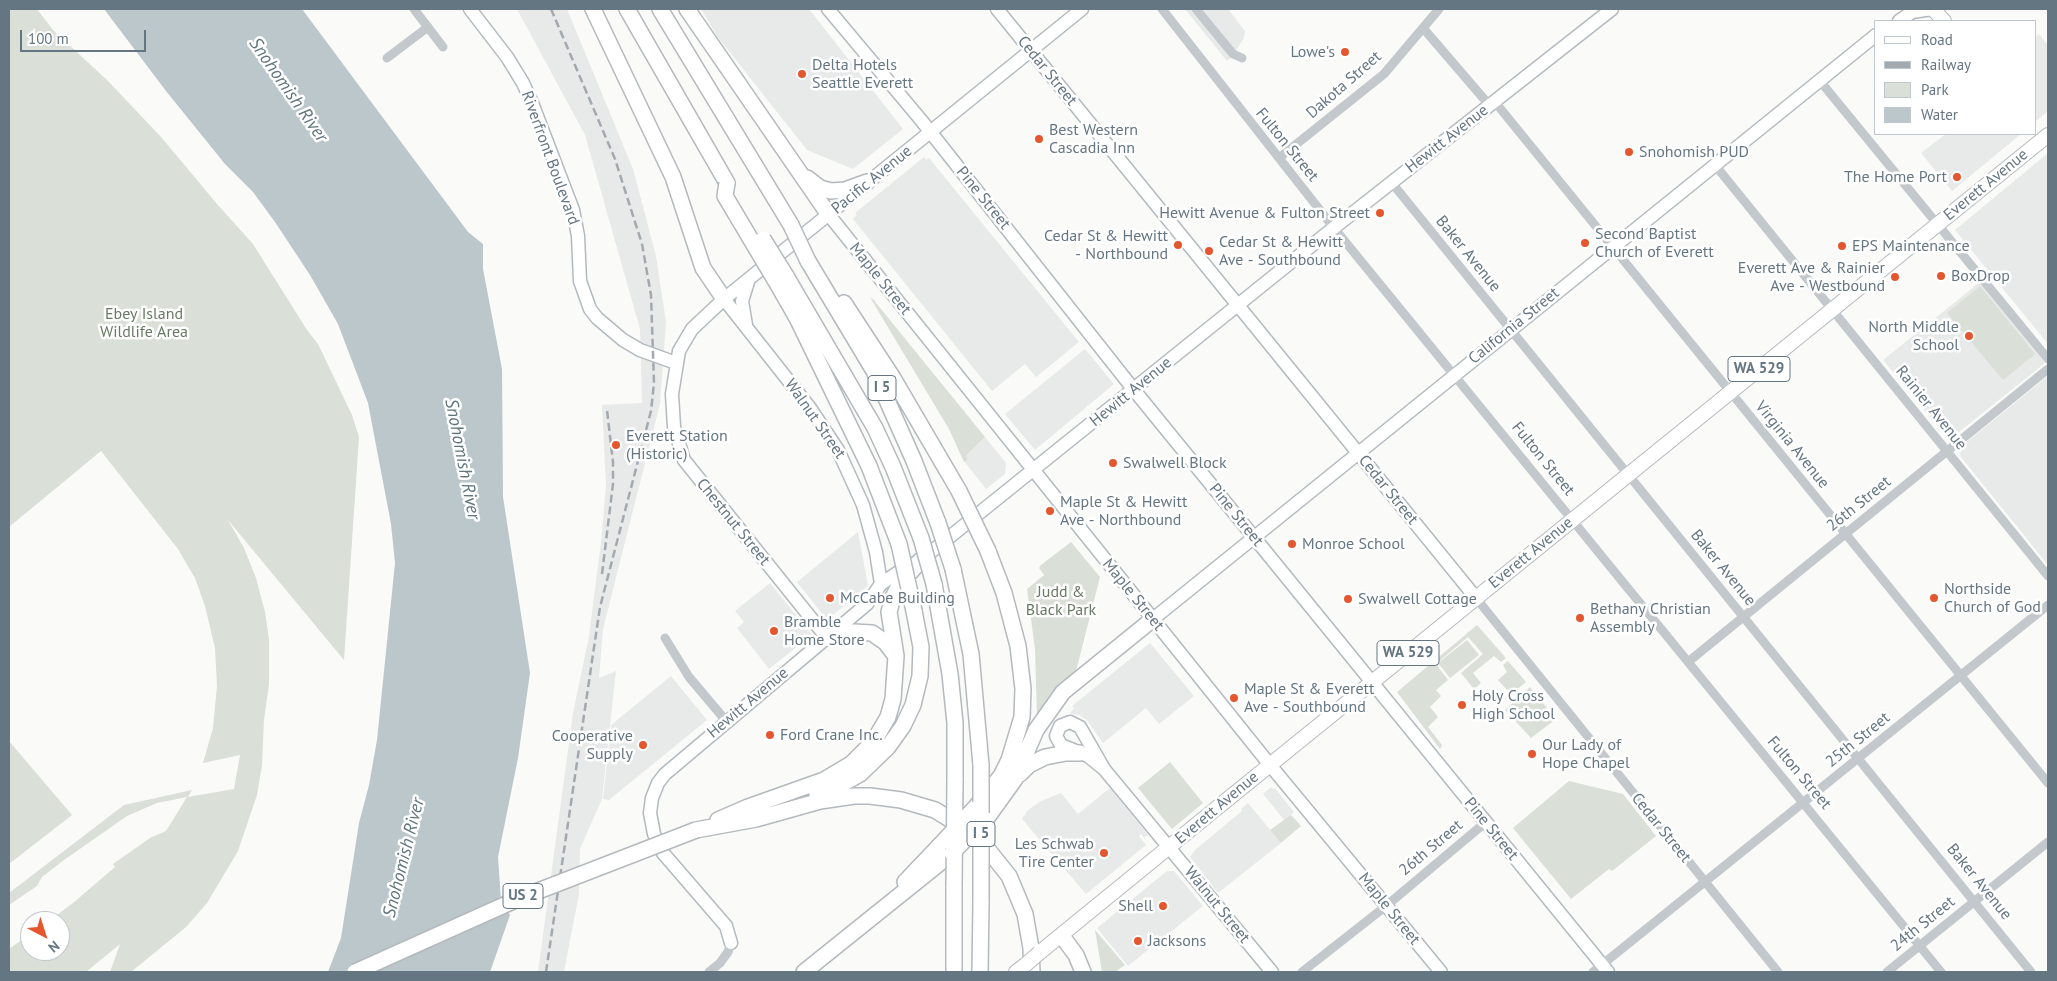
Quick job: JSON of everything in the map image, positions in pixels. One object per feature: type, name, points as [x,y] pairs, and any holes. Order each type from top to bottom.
[{"type":"highway","points":[[593,9],[673,176],[703,268],[724,299]]},
{"type":"highway","points":[[627,9],[727,183],[725,196],[782,280],[797,318],[869,466],[899,544],[921,647],[917,692],[903,726],[873,764],[837,787],[696,830]]},
{"type":"highway","name":"I 5","points":[[660,9],[791,225],[874,371],[914,461],[938,523],[953,569],[971,654],[981,765],[980,972]]},
{"type":"highway","points":[[688,9],[829,215]]},
{"type":"highway","points":[[799,172],[820,188],[831,191],[845,190],[867,182]]},
{"type":"highway","points":[[810,259],[864,331],[959,491],[988,551],[1004,593],[1018,646],[1023,689],[1022,717],[1009,760],[981,813]]},
{"type":"highway","name":"I 5","points":[[782,280],[875,428],[901,485],[921,538],[934,584],[950,674],[955,723],[954,972]]},
{"type":"highway","points":[[696,830],[748,807],[824,780],[851,764],[874,741],[888,716],[894,699],[896,656],[890,627],[891,604],[900,584],[921,560]]},
{"type":"highway","points":[[1015,779],[1036,730],[1063,692],[1153,619]]},
{"type":"highway","points":[[831,634],[872,633],[885,642],[896,656]]},
{"type":"highway","points":[[804,972],[860,927],[948,848],[1029,765],[1045,757],[1066,752],[1080,753]]},
{"type":"highway","points":[[696,830],[756,819],[820,801],[854,796],[892,798],[935,810],[961,826],[985,846],[1009,876],[1025,914],[1031,948],[1024,970]]},
{"type":"highway","name":"US 2","points":[[355,972],[538,890],[696,830]]},
{"type":"highway","points":[[1062,936],[1076,954],[1083,972]]},
{"type":"main road","points":[[1933,9],[1943,20]]},
{"type":"main road","name":"Everett Avenue","points":[[1024,970],[1040,953],[1373,681],[2043,139]]},
{"type":"street","points":[[414,9],[443,47]]},
{"type":"street","name":"Riverfront Boulevard","points":[[470,9],[507,57],[523,83],[532,103],[573,210],[578,236],[580,280],[584,298],[590,309],[597,318],[623,340],[640,350],[676,363]]},
{"type":"street","name":"Pine Street","points":[[828,9],[930,132],[1134,390],[1373,681],[1601,970]]},
{"type":"street","name":"Cedar Street","points":[[997,9],[1778,972]]},
{"type":"street","name":"Pacific Avenue","points":[[676,363],[682,343],[692,329],[724,299],[1082,9]]},
{"type":"street","name":"Fulton Street","points":[[1162,9],[1334,228],[1941,972]]},
{"type":"street","points":[[1196,9],[1233,54],[1242,58]]},
{"type":"street","name":"Dakota Street","points":[[1279,158],[1384,74],[1439,9]]},
{"type":"street","name":"Hewitt Avenue","points":[[731,943],[726,926],[663,853],[654,834],[650,813],[652,798],[658,783],[676,764],[873,598],[881,584],[900,570],[921,560],[1237,305],[1612,9]]},
{"type":"street","points":[[1890,20],[1904,9]]},
{"type":"street","points":[[1900,20],[1912,12],[1933,9]]},
{"type":"street","points":[[387,58],[428,27]]},
{"type":"street","points":[[1423,28],[1492,104]]},
{"type":"street","name":"California Street","points":[[1153,619],[1874,37]]},
{"type":"street","points":[[1820,81],[2048,359]]},
{"type":"street","name":"Virginia Avenue","points":[[1492,104],[1613,246],[2048,783]]},
{"type":"street","name":"Rainier Avenue","points":[[1715,165],[2048,576]]},
{"type":"street","name":"Baker Avenue","points":[[1392,183],[2031,972]]},
{"type":"street","name":"Maple Street","points":[[829,215],[1270,765],[1441,972]]},
{"type":"street","points":[[746,327],[742,301],[748,280]]},
{"type":"street","name":"Walnut Street","points":[[724,299],[810,408],[842,457],[863,505],[874,545],[881,584]]},
{"type":"street","name":"Chestnut Street","points":[[676,363],[672,394],[674,427],[684,460],[831,634]]},
{"type":"street","name":"26th Street","points":[[1688,662],[2048,369]]},
{"type":"street","name":"25th Street","points":[[1601,970],[1705,882],[2048,605]]},
{"type":"street","points":[[665,638],[689,678],[727,722]]},
{"type":"street","name":"Walnut Street","points":[[1104,769],[1059,742],[1057,731],[1060,726],[1070,722],[1080,727],[1104,769],[1272,972]]},
{"type":"street","name":"26th Street","points":[[1302,972],[1386,906],[1486,822]]},
{"type":"street","name":"24th Street","points":[[1887,972],[2048,842]]},
{"type":"street","points":[[709,972],[720,963],[728,952],[731,943]]},
{"type":"shaded area","points":[[517,9],[567,9],[633,169],[656,256],[666,322],[660,404],[603,629],[599,678],[616,671],[602,799],[580,849],[579,894],[564,972],[538,972],[573,713],[589,636],[601,542],[606,486],[602,405],[642,403],[640,329],[585,135]]},
{"type":"shaded area","points":[[701,9],[809,9],[903,129],[853,169],[807,150],[717,36]]},
{"type":"shaded area","points":[[1185,9],[1228,9],[1245,31],[1244,38],[1232,57],[1227,61]]},
{"type":"shaded area","points":[[2039,34],[2048,45],[2048,111],[2037,120],[2037,36]]},
{"type":"shaded area","points":[[1945,135],[2020,135],[1952,191],[1921,153]]},
{"type":"shaded area","points":[[2048,153],[2048,344],[1955,230]]},
{"type":"shaded area","points":[[924,157],[926,160],[929,158],[1079,342],[1036,377],[1025,364],[992,391],[853,219],[857,215],[855,213]]},
{"type":"shaded area","name":"North Middle School","points":[[1980,282],[2045,363],[1954,436],[1947,438],[1883,360]]},
{"type":"shaded area","points":[[1085,349],[1114,384],[1035,450],[1005,414]]},
{"type":"shaded area","points":[[2048,376],[2048,565],[1961,457],[1959,451],[1963,445]]},
{"type":"shaded area","points":[[985,437],[1006,463],[1005,474],[986,489],[964,461],[968,459],[966,456]]},
{"type":"shaded area","points":[[858,532],[868,586],[827,620],[797,582]]},
{"type":"shaded area","name":"Bramble Home Store","points":[[770,583],[812,635],[769,669],[737,628],[744,622],[735,611]]},
{"type":"shaded area","points":[[1150,643],[1194,696],[1159,724],[1146,708],[1103,743],[1087,720],[1079,715],[1070,714],[1074,708],[1072,706]]},
{"type":"shaded area","points":[[671,676],[707,720],[609,800],[603,799],[611,725]]},
{"type":"shaded area","points":[[1271,787],[1275,788],[1294,812],[1285,821],[1263,794]]},
{"type":"shaded area","points":[[1110,788],[1148,835],[1144,838],[1141,834],[1139,836],[1146,845],[1086,894],[1022,819],[1028,810],[1041,801],[1061,793],[1078,814]]},
{"type":"shaded area","points":[[1248,803],[1281,843],[1218,893],[1190,857],[1195,850],[1242,811],[1241,809]]},
{"type":"shaded area","points":[[1167,871],[1174,871],[1203,906],[1128,966],[1097,928]]},
{"type":"green space","name":"Ebey Island Wildlife Area","points":[[9,9],[37,9],[53,30],[108,81],[161,137],[253,244],[307,330],[318,344],[352,415],[359,437],[344,660],[228,520],[244,548],[256,578],[265,612],[269,639],[269,684],[264,720],[262,765],[257,795],[238,851],[207,903],[186,927],[131,972],[110,972],[120,944],[86,972],[9,972],[9,949],[20,941],[20,961],[70,961],[70,911],[62,911],[115,867],[113,864],[150,838],[166,831],[187,797],[157,803],[127,816],[64,860],[42,877],[37,886],[9,905],[9,893],[124,805],[192,790],[188,797],[234,789],[240,755],[203,763],[213,728],[217,686],[215,648],[205,606],[195,578],[178,549],[101,451],[9,527]]},
{"type":"green space","points":[[1980,286],[2035,354],[2003,380],[1947,313]]},
{"type":"green space","points":[[872,298],[985,437],[966,456],[968,459],[964,462],[949,429]]},
{"type":"green space","name":"Judd & Black Park","points":[[1071,542],[1100,577],[1075,675],[1037,718],[1035,649],[1027,589],[1044,575],[1039,568],[1041,565]]},
{"type":"green space","points":[[1477,625],[1506,658],[1501,662],[1494,656],[1473,673],[1481,683],[1474,689],[1461,673],[1483,654],[1468,637],[1436,664],[1448,680],[1436,690],[1441,696],[1430,707],[1438,717],[1428,727],[1442,745],[1440,749],[1397,692]]},
{"type":"green space","points":[[1467,640],[1479,655],[1450,678],[1438,663]]},
{"type":"green space","points":[[1508,661],[1526,682],[1511,694],[1498,680],[1507,672],[1503,665]]},
{"type":"green space","points":[[1530,687],[1556,719],[1531,738],[1505,710]]},
{"type":"green space","points":[[9,741],[72,815],[9,864]]},
{"type":"green space","points":[[1170,762],[1203,803],[1172,829],[1138,788]]},
{"type":"green space","points":[[1569,781],[1623,794],[1656,836],[1612,871],[1609,869],[1571,899],[1513,828]]},
{"type":"green space","points":[[1291,815],[1301,826],[1281,843],[1270,830]]},
{"type":"green space","points":[[1095,930],[1125,965],[1115,972],[1102,972]]},
{"type":"water","name":"Snohomish River","points":[[104,9],[302,9],[468,232],[483,244],[483,269],[502,369],[503,497],[530,673],[518,758],[498,857],[501,901],[510,915],[490,972],[328,972],[341,938],[359,823],[369,785],[377,740],[395,563],[391,524],[368,403],[338,324],[310,275],[275,222],[253,192],[225,164],[166,91]]},
{"type":"railway","points":[[546,972],[600,607],[651,411],[654,383],[651,295],[642,244],[615,159],[551,9]]},
{"type":"railway","points":[[602,574],[613,484],[613,462],[607,410]]},
{"type":"place","name":"Lowe's","points":[[1345,52]]},
{"type":"place","name":"Delta Hotels Seattle Everett","points":[[802,74]]},
{"type":"place","name":"Best Western Cascadia Inn","points":[[1039,139]]},
{"type":"place","name":"Snohomish PUD","points":[[1629,152]]},
{"type":"place","name":"The Home Port","points":[[1957,177]]},
{"type":"place","name":"Hewitt Avenue & Fulton Street","points":[[1380,213]]},
{"type":"place","name":"Second Baptist Church of Everett","points":[[1585,243]]},
{"type":"place","name":"Cedar St & Hewitt - Northbound","points":[[1178,245]]},
{"type":"place","name":"EPS Maintenance","points":[[1842,246]]},
{"type":"place","name":"Cedar St & Hewitt Ave - Southbound","points":[[1209,251]]},
{"type":"place","name":"BoxDrop","points":[[1941,276]]},
{"type":"place","name":"Everett Ave & Rainier Ave - Westbound","points":[[1895,277]]},
{"type":"place","name":"North Middle School","points":[[1969,336]]},
{"type":"place","name":"Everett Station (Historic)","points":[[616,445]]},
{"type":"place","name":"Swalwell Block","points":[[1113,463]]},
{"type":"place","name":"Maple St & Hewitt Ave - Northbound","points":[[1050,511]]},
{"type":"place","name":"Monroe School","points":[[1292,544]]},
{"type":"place","name":"McCabe Building","points":[[830,598]]},
{"type":"place","name":"Northside Church of God","points":[[1934,598]]},
{"type":"place","name":"Swalwell Cottage","points":[[1348,599]]},
{"type":"place","name":"Bethany Christian Assembly","points":[[1580,618]]},
{"type":"place","name":"Bramble Home Store","points":[[774,631]]},
{"type":"place","name":"Maple St & Everett Ave - Southbound","points":[[1234,698]]},
{"type":"place","name":"Holy Cross High School","points":[[1462,705]]},
{"type":"place","name":"Ford Crane Inc.","points":[[770,735]]},
{"type":"place","name":"Cooperative Supply","points":[[643,745]]},
{"type":"place","name":"Our Lady of Hope Chapel","points":[[1532,754]]},
{"type":"place","name":"Les Schwab Tire Center","points":[[1104,853]]},
{"type":"place","name":"Shell","points":[[1163,906]]},
{"type":"place","name":"Jacksons","points":[[1138,941]]}]
